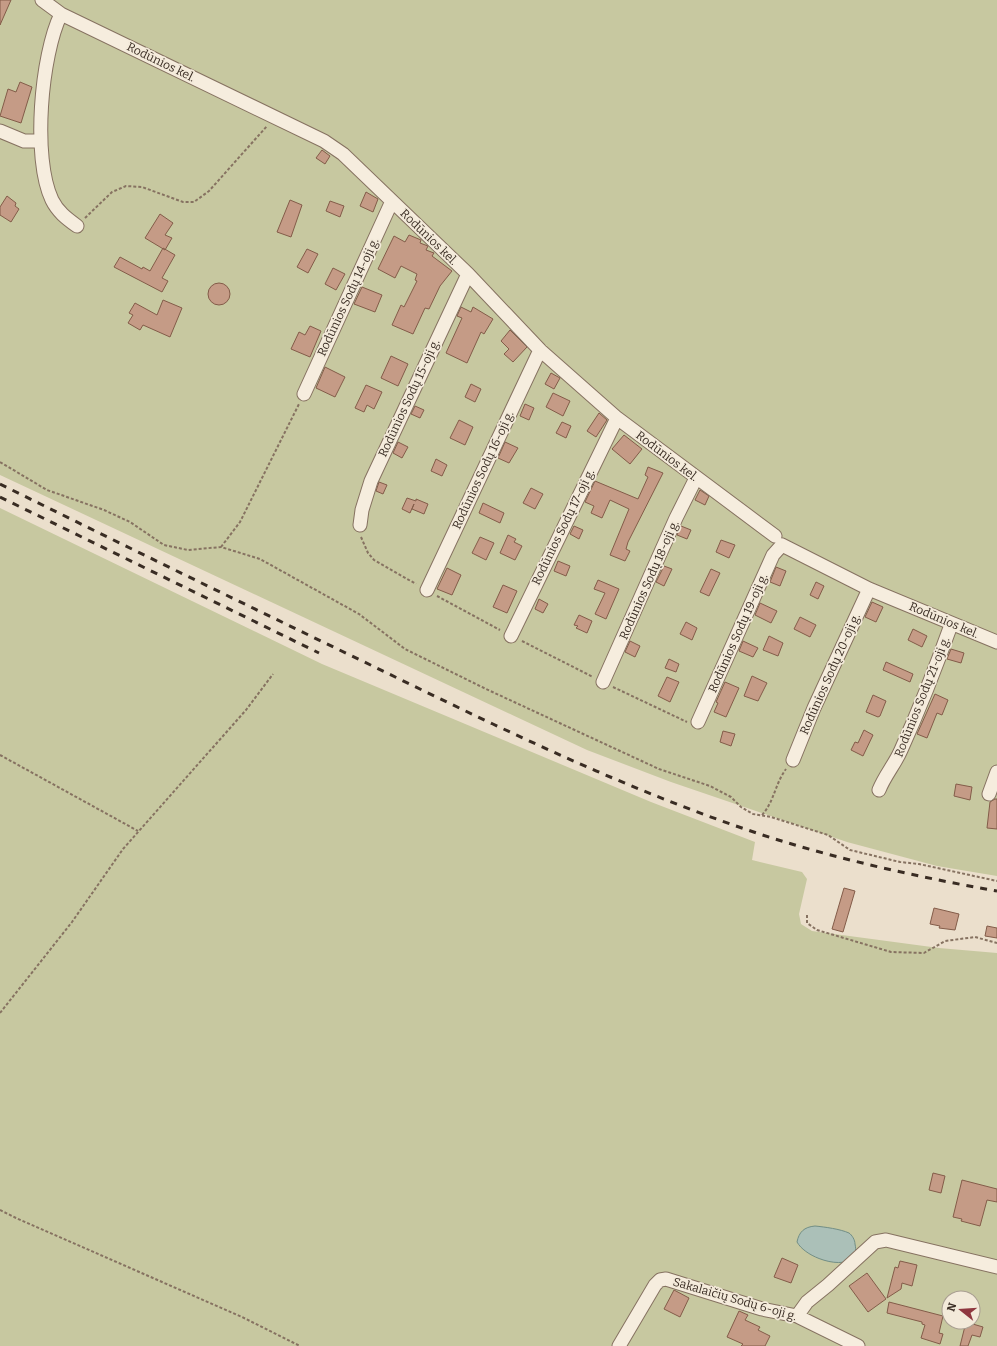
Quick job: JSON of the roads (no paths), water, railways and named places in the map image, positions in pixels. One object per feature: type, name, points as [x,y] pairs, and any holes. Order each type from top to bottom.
[{"type":"street","name":"Rodūnios kel.","points":[[42,0],[61,14],[330,145],[361,170],[468,274],[540,350],[617,418],[696,478],[761,524],[778,541],[869,589],[952,625],[997,642]]},
{"type":"street","points":[[61,14],[54,28],[49,49],[44,86],[41,141],[45,176],[52,199],[61,214],[77,226]]},
{"type":"street","points":[[0,131],[24,141],[41,141]]},
{"type":"street","name":"Rodūnios Sodų 14-oji g.","points":[[304,394],[392,201]]},
{"type":"street","name":"Rodūnios Sodų 15-oji g.","points":[[360,526],[362,510],[371,481],[468,274]]},
{"type":"street","name":"Rodūnios Sodų 16-oji g.","points":[[427,590],[540,350]]},
{"type":"street","name":"Rodūnios Sodų 17-oji g.","points":[[511,636],[617,418]]},
{"type":"street","name":"Rodūnios Sodų 18-oji g.","points":[[603,682],[676,518],[696,478]]},
{"type":"street","name":"Rodūnios Sodų 19-oji g.","points":[[698,722],[778,541]]},
{"type":"street","name":"Rodūnios Sodų 20-oji g.","points":[[793,760],[814,708],[869,589]]},
{"type":"street","name":"Rodūnios Sodų 21-oji g.","points":[[879,790],[886,775],[896,762],[931,681],[952,625]]},
{"type":"street","points":[[989,794],[997,772]]},
{"type":"street","points":[[797,1316],[807,1302],[875,1242],[886,1240],[997,1267]]},
{"type":"street","name":"Sakalaičių Sodų 6-oji g.","points":[[619,1346],[660,1280],[666,1279],[762,1309],[797,1316],[858,1346]]},
{"type":"railway","points":[[0,484],[508,731],[666,800],[775,839],[829,855],[913,875],[997,891]]},
{"type":"railway","points":[[0,497],[319,653]]}]
